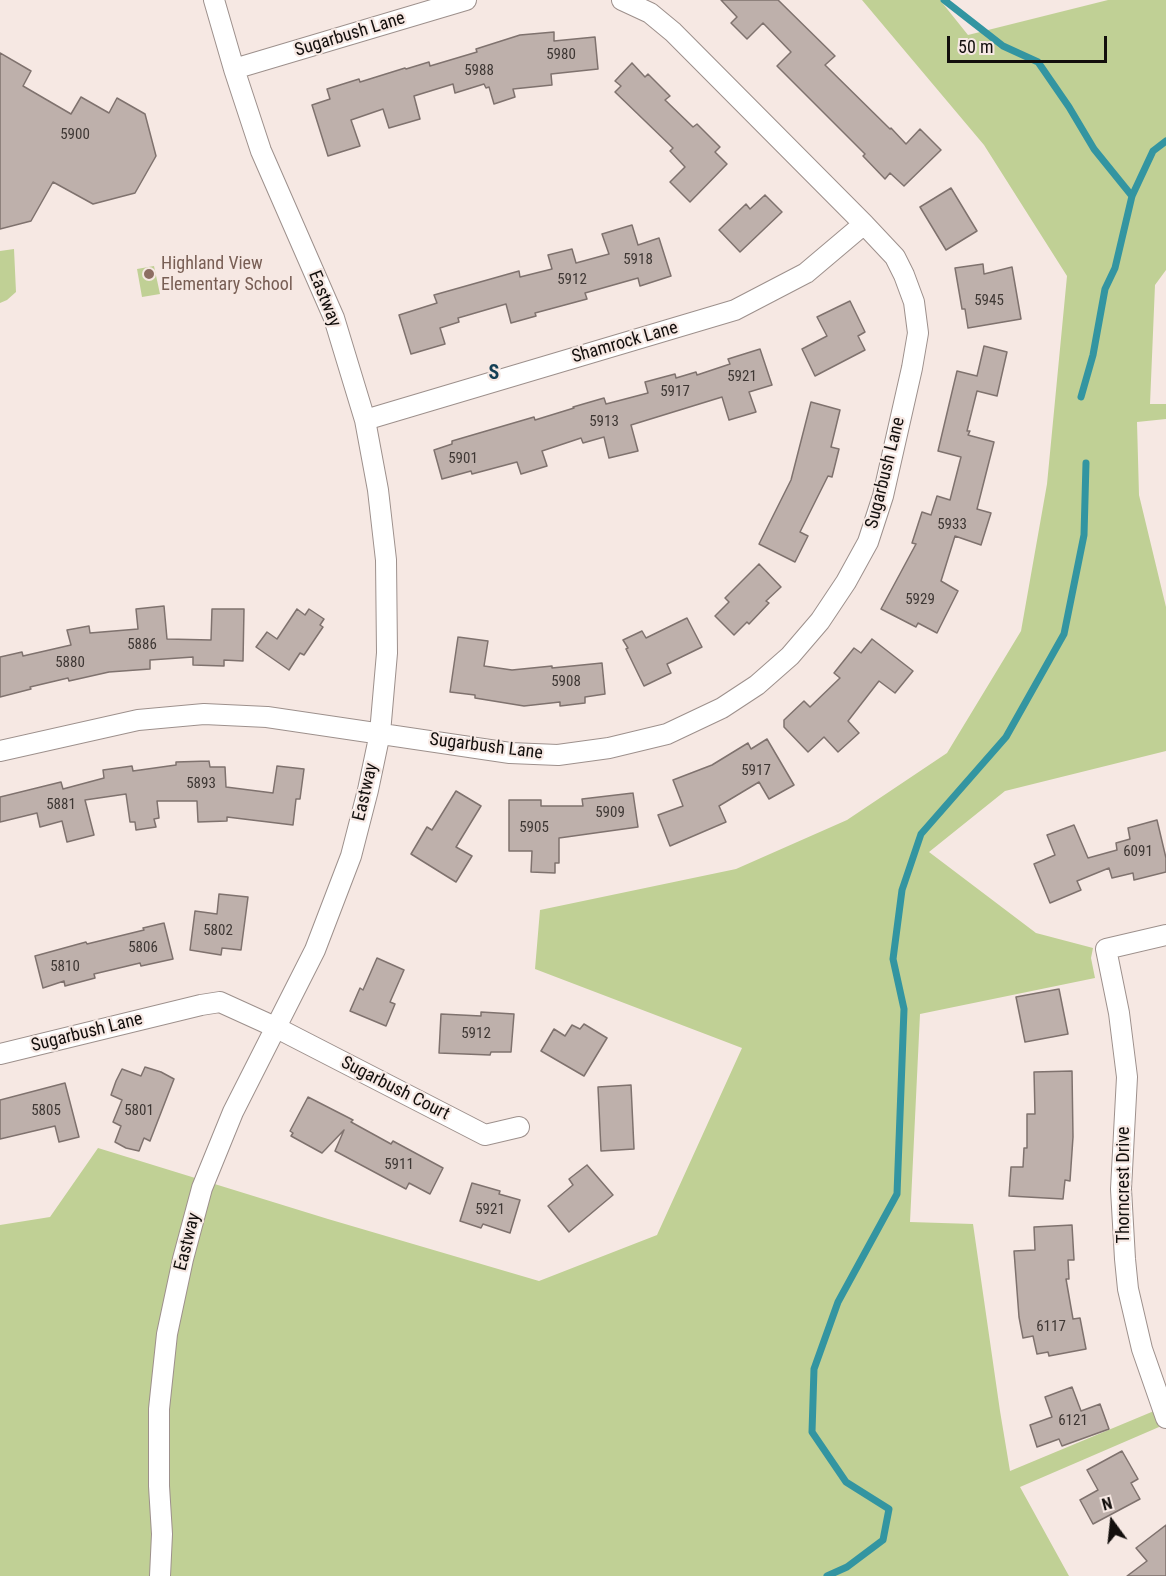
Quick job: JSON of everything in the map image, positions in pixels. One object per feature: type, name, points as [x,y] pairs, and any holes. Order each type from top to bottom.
[{"type":"street","name":"Eastway","points":[[160,1576],[162,1534],[159,1485],[159,1409],[171,1312],[183,1258],[202,1188],[233,1113],[315,950],[351,856],[380,733],[387,653],[386,560],[378,490],[365,420],[334,318],[261,151],[214,0]]},
{"type":"street","name":"Sugarbush Lane","points":[[234,69],[466,0]]},
{"type":"street","name":"Sugarbush Lane","points":[[0,752],[138,720],[204,714],[267,717],[510,753],[558,754],[609,748],[667,734],[722,708],[757,685],[789,656],[820,621],[846,582],[868,542],[883,496],[918,333],[914,302],[895,257],[864,224],[673,32],[650,13],[622,0]]},
{"type":"street","name":"Shamrock Lane","points":[[365,420],[735,310],[806,273],[864,224]]},
{"type":"street","name":"Thorncrest Drive","points":[[1166,935],[1106,949],[1119,1013],[1127,1077],[1121,1189],[1128,1289],[1142,1349],[1166,1418]]},
{"type":"street","name":"Sugarbush Lane","points":[[0,1054],[220,1002],[275,1027]]},
{"type":"street","name":"Sugarbush Court","points":[[275,1027],[485,1135],[519,1127]]},
{"type":"green space","points":[[862,0],[940,0],[968,35],[1108,0],[1166,0],[1166,270],[1155,285],[1150,404],[1166,404],[1166,419],[1137,422],[1139,495],[1166,607],[1166,751],[1005,791],[929,852],[1036,933],[1093,948],[1091,958],[1095,978],[920,1014],[910,1222],[973,1224],[1010,1471],[1166,1406],[1166,1424],[1020,1487],[1069,1576],[0,1576],[0,1225],[50,1217],[98,1148],[539,1281],[657,1235],[742,1048],[535,969],[540,910],[736,869],[847,820],[947,753],[1021,631],[1047,484],[1067,276],[984,145]]},
{"type":"green space","points":[[14,249],[16,292],[0,303],[0,251]]},
{"type":"green space","points":[[154,266],[160,294],[142,297],[137,269]]},
{"type":"building","points":[[721,0],[778,0],[835,56],[825,65],[906,144],[920,129],[941,150],[904,186],[890,173],[885,179],[863,156],[865,154],[777,66],[791,52],[763,23],[747,39],[731,23],[737,17]]},
{"type":"building","points":[[554,32],[554,41],[595,37],[598,69],[551,74],[552,85],[513,89],[515,97],[494,104],[489,87],[486,88],[484,84],[455,93],[453,84],[414,96],[420,119],[389,128],[383,109],[351,120],[360,146],[328,156],[312,105],[330,99],[327,89],[429,62],[430,66],[477,52],[476,49],[520,35]]},
{"type":"building","points":[[0,53],[31,71],[23,86],[71,114],[81,97],[109,113],[117,98],[145,114],[156,156],[135,193],[93,204],[53,182],[31,221],[0,229]]},
{"type":"building","points":[[632,63],[645,77],[648,74],[670,96],[665,100],[693,127],[697,124],[720,147],[715,152],[727,164],[690,202],[670,182],[685,167],[670,151],[673,148],[615,92],[621,86],[615,81]]},
{"type":"building","points":[[951,188],[977,231],[946,250],[920,207]]},
{"type":"building","points":[[765,195],[782,212],[740,252],[719,230],[746,204],[750,209]]},
{"type":"building","points":[[632,225],[638,245],[659,238],[671,276],[640,286],[638,278],[585,293],[587,299],[535,313],[536,316],[511,323],[506,304],[458,318],[459,322],[440,328],[445,344],[411,354],[399,315],[437,303],[434,295],[519,271],[520,277],[552,269],[548,255],[572,249],[576,263],[609,254],[602,234]]},
{"type":"building","points":[[983,264],[984,274],[1012,267],[1021,319],[968,328],[965,309],[962,309],[955,268]]},
{"type":"building","points":[[850,301],[865,332],[858,336],[865,350],[815,376],[802,349],[827,336],[817,317]]},
{"type":"building","points":[[984,346],[1007,352],[997,396],[977,391],[967,431],[970,431],[968,435],[994,442],[977,509],[991,513],[981,545],[955,536],[941,581],[958,591],[937,633],[918,623],[916,627],[881,609],[916,544],[912,543],[922,512],[931,515],[937,496],[950,500],[961,457],[938,451],[957,371],[977,376]]},
{"type":"building","points":[[760,349],[772,385],[749,392],[756,412],[729,420],[722,397],[631,425],[638,451],[609,458],[604,437],[583,443],[581,438],[542,451],[547,466],[521,474],[517,462],[442,479],[434,450],[452,444],[452,441],[534,417],[535,420],[604,398],[606,404],[648,393],[645,382],[675,374],[676,378],[696,372],[697,375],[730,364],[728,359]]},
{"type":"building","points":[[811,402],[840,410],[831,447],[839,449],[832,477],[828,476],[800,532],[808,536],[795,562],[759,544],[791,480]]},
{"type":"building","points":[[759,564],[781,587],[766,601],[769,603],[749,624],[747,622],[734,635],[715,616],[729,602],[725,598]]},
{"type":"building","points":[[164,606],[167,639],[211,640],[212,609],[244,609],[243,661],[224,660],[224,666],[193,665],[193,657],[150,660],[150,669],[109,672],[69,681],[68,678],[0,697],[0,657],[22,652],[23,656],[71,645],[67,630],[89,626],[90,633],[138,629],[136,609]]},
{"type":"building","points":[[297,609],[305,615],[309,609],[324,619],[320,625],[323,627],[304,655],[300,653],[289,670],[256,647],[267,632],[277,639]]},
{"type":"building","points":[[687,618],[702,647],[667,664],[671,673],[644,686],[623,640],[642,631],[646,638]]},
{"type":"building","points":[[458,637],[488,641],[484,666],[512,670],[602,663],[605,694],[585,697],[585,703],[560,706],[560,702],[524,706],[450,692]]},
{"type":"building","points":[[872,639],[913,671],[895,693],[879,681],[848,721],[859,733],[838,752],[824,737],[808,752],[784,727],[784,720],[804,701],[810,707],[840,678],[834,673],[854,648],[861,653]]},
{"type":"building","points":[[767,739],[794,785],[769,799],[759,782],[719,806],[726,822],[670,846],[658,815],[683,806],[673,780],[712,765],[748,743],[751,749]]},
{"type":"building","points":[[209,761],[210,767],[225,767],[226,787],[273,793],[277,766],[304,769],[300,799],[296,799],[293,825],[227,817],[227,821],[198,822],[197,801],[157,801],[159,818],[154,819],[156,827],[136,830],[135,822],[130,822],[126,794],[85,800],[94,835],[67,842],[62,821],[40,827],[37,813],[0,822],[0,797],[61,782],[63,789],[104,778],[103,770],[132,766],[133,771],[176,765],[176,762]]},
{"type":"building","points":[[456,791],[481,806],[456,847],[472,856],[456,882],[411,854],[427,827],[432,830]]},
{"type":"building","points":[[633,793],[638,827],[559,838],[559,863],[555,863],[555,873],[531,872],[532,851],[509,851],[509,800],[541,800],[541,806],[583,806],[582,799]]},
{"type":"building","points":[[1157,820],[1166,858],[1166,872],[1134,880],[1133,873],[1112,878],[1109,868],[1077,881],[1081,890],[1050,903],[1034,864],[1055,855],[1047,835],[1074,825],[1088,858],[1117,850],[1116,843],[1130,839],[1128,828]]},
{"type":"building","points":[[219,894],[248,897],[241,950],[222,948],[221,955],[190,950],[195,911],[217,914]]},
{"type":"building","points":[[164,923],[173,959],[141,966],[140,963],[94,974],[95,978],[65,986],[64,981],[43,988],[35,956],[144,930],[143,928]]},
{"type":"building","points":[[377,958],[404,970],[390,1002],[395,1004],[386,1026],[350,1011],[360,988],[363,990]]},
{"type":"building","points":[[1059,989],[1068,1034],[1025,1042],[1016,997]]},
{"type":"building","points":[[481,1012],[514,1014],[511,1052],[491,1052],[490,1055],[439,1053],[441,1014],[481,1016]]},
{"type":"building","points":[[584,1024],[607,1038],[584,1076],[541,1051],[554,1029],[565,1036],[572,1025],[580,1029]]},
{"type":"building","points":[[145,1067],[174,1079],[150,1141],[144,1138],[139,1151],[115,1142],[121,1126],[113,1122],[122,1100],[111,1095],[122,1069],[141,1076]]},
{"type":"building","points":[[1072,1071],[1073,1137],[1070,1181],[1065,1180],[1063,1199],[1009,1196],[1011,1167],[1023,1167],[1024,1148],[1027,1148],[1027,1114],[1035,1114],[1034,1072]]},
{"type":"building","points":[[65,1083],[79,1137],[59,1142],[55,1126],[0,1139],[0,1100]]},
{"type":"building","points":[[631,1085],[634,1149],[601,1151],[598,1087]]},
{"type":"building","points":[[308,1097],[353,1120],[351,1122],[391,1144],[393,1141],[443,1168],[430,1194],[409,1183],[406,1189],[335,1151],[344,1130],[322,1153],[291,1136],[293,1133],[290,1131]]},
{"type":"building","points":[[587,1165],[613,1195],[569,1232],[548,1206],[573,1185],[569,1179]]},
{"type":"building","points":[[472,1183],[500,1191],[499,1194],[520,1200],[510,1233],[483,1224],[481,1228],[460,1221]]},
{"type":"building","points":[[1072,1225],[1074,1260],[1068,1260],[1069,1279],[1066,1279],[1073,1319],[1080,1318],[1086,1349],[1049,1356],[1048,1352],[1037,1354],[1033,1336],[1023,1338],[1019,1317],[1014,1251],[1035,1250],[1034,1227]]},
{"type":"building","points":[[1072,1387],[1081,1411],[1100,1404],[1109,1429],[1062,1446],[1059,1439],[1037,1447],[1030,1425],[1052,1417],[1045,1397]]},
{"type":"building","points":[[1122,1451],[1138,1479],[1131,1483],[1140,1499],[1093,1524],[1080,1500],[1098,1490],[1087,1470]]},
{"type":"building","points":[[1166,1525],[1166,1576],[1127,1576],[1147,1561],[1136,1548]]},
{"type":"waterway","points":[[944,0],[1003,46],[1038,62],[1094,149],[1132,196]]},
{"type":"waterway","points":[[1081,397],[1093,355],[1105,289],[1115,268],[1132,196],[1153,151],[1166,141]]},
{"type":"waterway","points":[[827,1576],[847,1567],[883,1540],[889,1509],[846,1482],[812,1432],[814,1369],[838,1302],[897,1194],[904,1009],[893,959],[902,890],[921,834],[1006,737],[1064,634],[1084,535],[1086,463]]},
{"type":"place","name":"Highland View Elementary School","points":[[149,274]]},
{"type":"district","name":"S","points":[[494,374]]}]
